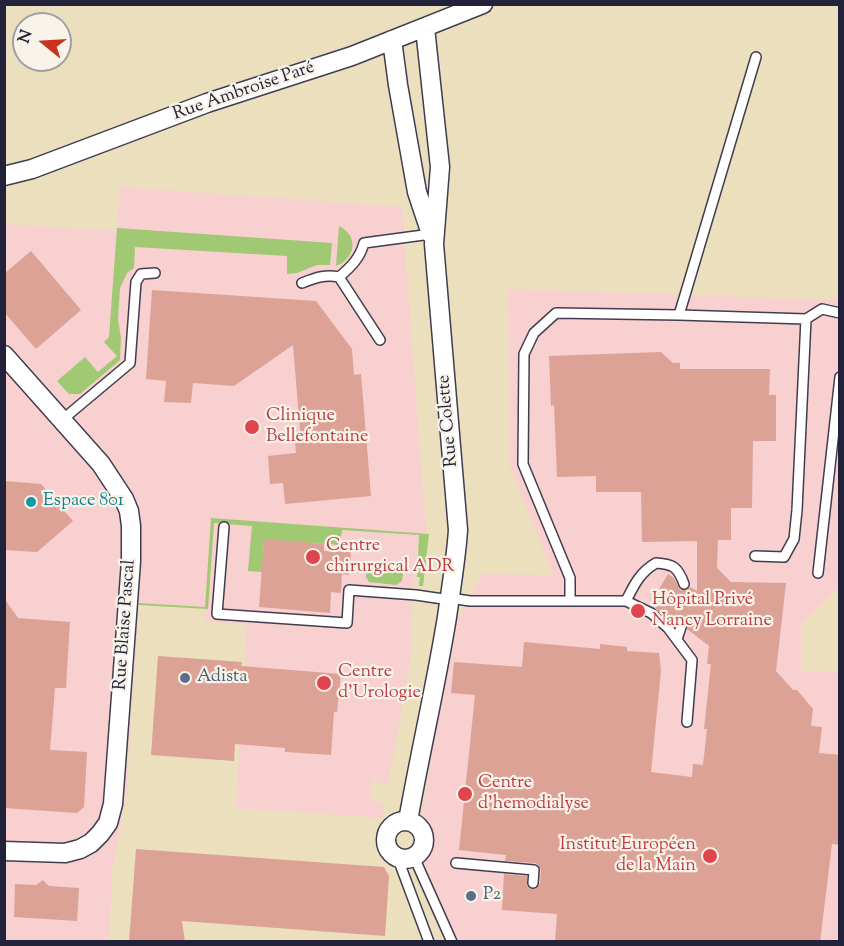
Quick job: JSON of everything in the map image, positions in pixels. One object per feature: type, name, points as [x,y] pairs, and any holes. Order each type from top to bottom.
[{"type":"street","name":"Rue Ambroise Paré","points":[[4,176],[32,169],[207,103],[352,56],[483,4]]},
{"type":"street","name":"Rue Colette","points":[[408,821],[430,715],[450,599],[458,530],[432,239],[440,167],[425,28]]},
{"type":"street","name":"Rue Colette","points":[[393,40],[398,85],[417,192],[432,239]]},
{"type":"street","name":"Rue Blaise Pascal","points":[[4,851],[65,853],[80,849],[91,843],[108,823],[113,804],[131,561],[131,526],[129,511],[124,499],[101,464],[8,365]]},
{"type":"street","points":[[400,821],[416,824],[422,830],[424,838],[420,853],[407,858],[397,858],[390,854],[386,847],[387,831],[400,821]]},
{"type":"lane","points":[[679,315],[756,57]]},
{"type":"lane","points":[[302,283],[319,276],[339,277],[352,266],[362,252],[364,243],[432,239]]},
{"type":"lane","points":[[62,420],[130,363],[136,282],[141,274],[155,273]]},
{"type":"lane","points":[[339,277],[381,340]]},
{"type":"lane","points":[[570,600],[570,578],[522,464],[524,354],[534,333],[556,313],[806,319],[822,309],[840,312]]},
{"type":"lane","points":[[755,556],[784,557],[794,539],[806,319]]},
{"type":"lane","points":[[818,573],[840,376]]},
{"type":"lane","points":[[224,527],[218,614],[347,623],[349,590],[470,601],[626,601],[651,613],[668,628],[692,660],[687,722]]},
{"type":"lane","points":[[626,601],[638,577],[646,568],[656,563],[674,567],[684,584]]},
{"type":"lane","points":[[677,639],[682,624]]},
{"type":"lane","points":[[429,942],[401,867],[407,858],[452,942]]},
{"type":"lane","points":[[456,863],[534,870],[533,883]]},
{"type":"shaded area","points":[[121,187],[402,207],[426,533],[419,533],[412,607],[411,654],[388,786],[377,782],[373,777],[370,799],[381,802],[384,806],[382,818],[236,808],[247,625],[205,621],[205,608],[139,603],[126,797],[112,873],[109,941],[5,941],[4,224],[116,231]]},
{"type":"shaded area","name":"Hôpital Privé Nancy Lorraine","points":[[508,289],[839,300],[839,587],[801,624],[801,671],[839,672],[839,941],[444,941],[412,865],[456,622],[483,574],[553,575],[509,463]]},
{"type":"green space","points":[[339,226],[350,235],[352,247],[348,258],[336,266]]},
{"type":"green space","points":[[117,228],[332,243],[330,265],[317,265],[297,273],[287,274],[287,256],[135,247],[134,268],[127,273],[120,288],[118,319],[121,338],[120,360],[80,394],[69,394],[57,381],[85,357],[98,372],[117,356],[104,342],[109,337]]},
{"type":"green space","points":[[211,518],[429,534],[423,586],[419,586],[420,577],[417,577],[419,535],[342,530],[340,545],[264,540],[262,572],[248,571],[252,526],[214,523],[208,609],[139,605],[138,603],[205,607]]},
{"type":"green space","points":[[373,568],[401,571],[402,581],[396,585],[369,582],[366,574]]},
{"type":"building","points":[[31,251],[81,310],[36,349],[4,312],[4,274]]},
{"type":"building","points":[[152,290],[316,301],[352,349],[354,375],[361,374],[371,496],[285,504],[283,483],[270,484],[268,456],[296,453],[295,442],[301,441],[293,345],[234,386],[193,383],[191,403],[164,402],[166,381],[146,379]]},
{"type":"building","points":[[661,352],[673,363],[680,363],[680,369],[770,369],[769,395],[776,395],[776,441],[753,441],[752,508],[731,508],[731,540],[718,540],[717,568],[731,582],[786,583],[776,671],[813,709],[811,726],[822,727],[819,753],[840,755],[840,845],[832,844],[820,942],[555,942],[557,914],[502,910],[504,874],[527,876],[527,886],[535,889],[540,884],[541,870],[538,865],[505,861],[506,855],[459,850],[475,695],[451,693],[454,662],[522,667],[524,642],[600,649],[600,644],[627,647],[627,651],[659,653],[661,671],[651,772],[692,777],[693,764],[703,765],[707,729],[704,729],[711,664],[707,664],[709,646],[687,629],[689,623],[687,619],[680,618],[674,624],[655,608],[669,598],[658,591],[668,574],[674,578],[680,590],[690,587],[697,591],[697,541],[642,542],[641,492],[596,492],[596,476],[557,477],[549,356]]},
{"type":"building","name":"Espace 801","points":[[4,481],[41,484],[73,521],[37,552],[4,550]]},
{"type":"building","points":[[264,539],[324,544],[324,551],[351,552],[349,575],[342,574],[341,593],[331,592],[330,613],[259,607]]},
{"type":"building","points":[[4,598],[18,618],[70,622],[66,688],[55,688],[50,750],[87,752],[84,807],[77,813],[4,808]]},
{"type":"building","points":[[158,656],[242,662],[241,666],[341,674],[337,712],[334,712],[331,755],[285,752],[285,748],[235,744],[234,761],[151,755]]},
{"type":"building","points":[[136,849],[384,867],[389,876],[385,936],[182,921],[185,942],[129,942]]},
{"type":"building","points":[[43,880],[49,886],[79,888],[77,921],[14,917],[15,884],[36,885]]},
{"type":"place","name":"Clinique Bellefontaine","points":[[252,427]]},
{"type":"place","name":"Espace 801","points":[[31,502]]},
{"type":"place","name":"Centre chirurgical ADR","points":[[313,557]]},
{"type":"place","name":"Hôpital Privé Nancy Lorraine","points":[[638,611]]},
{"type":"place","name":"Adista","points":[[185,678]]},
{"type":"place","name":"Centre d'Urologie","points":[[324,683]]},
{"type":"place","name":"Centre d'hemodialyse","points":[[465,794]]},
{"type":"place","name":"Institut Européen de la Main","points":[[710,856]]},
{"type":"place","name":"P2","points":[[471,896]]}]
